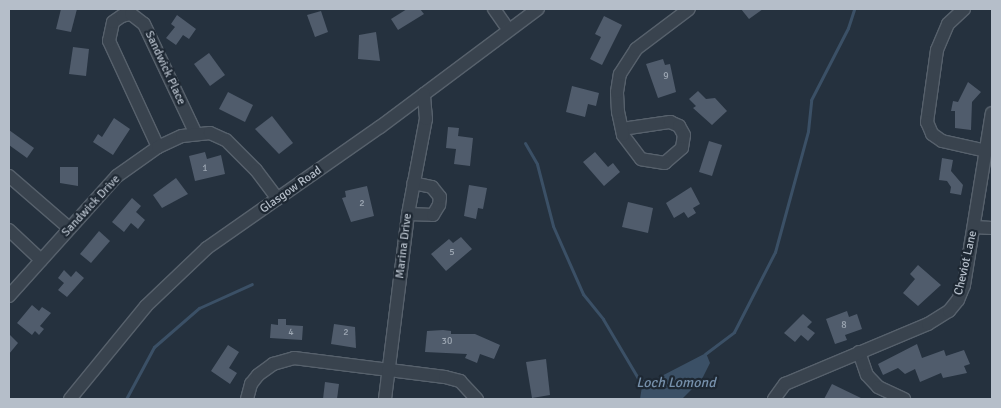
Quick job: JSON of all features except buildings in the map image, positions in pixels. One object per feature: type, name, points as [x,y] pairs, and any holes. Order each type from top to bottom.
[{"type":"street","points":[[494,9],[508,28]]},
{"type":"street","name":"Glasgow Road","points":[[70,399],[146,306],[207,248],[424,94],[508,28],[538,9]]},
{"type":"street","points":[[622,129],[670,122],[679,126],[684,135],[682,148],[665,163],[641,158],[622,129],[617,92],[627,60],[658,30],[690,9]]},
{"type":"street","points":[[964,9],[948,24],[937,50],[927,122],[932,134],[942,141],[986,151]]},
{"type":"street","name":"Sandwick Place","points":[[158,147],[109,40],[113,22],[122,16],[132,14],[144,24],[194,132]]},
{"type":"street","name":"Marina Drive","points":[[385,399],[408,214],[426,118],[424,94]]},
{"type":"street","name":"Cheviot Lane","points":[[774,399],[785,384],[928,324],[948,311],[958,300],[964,285],[992,113]]},
{"type":"street","points":[[194,132],[210,133],[226,140],[256,170],[278,199]]},
{"type":"street","name":"Sandwick Drive","points":[[9,296],[117,176],[158,147],[194,132]]},
{"type":"street","points":[[9,176],[69,228]]},
{"type":"street","points":[[408,214],[433,215],[440,205],[440,197],[432,187],[413,183]]},
{"type":"street","points":[[974,227],[992,228]]},
{"type":"street","points":[[9,230],[41,260]]},
{"type":"street","points":[[859,352],[867,375],[886,396],[904,399]]},
{"type":"street","points":[[248,399],[251,384],[258,375],[273,364],[294,358],[460,381],[477,399]]},
{"type":"water","name":"Loch Lomond","points":[[706,353],[710,363],[702,379],[682,399],[640,399],[643,380],[652,381]]},
{"type":"waterway","points":[[705,354],[734,332],[775,252],[808,131],[811,100],[848,28],[854,9]]},
{"type":"waterway","points":[[525,143],[537,164],[553,226],[583,294],[603,319],[642,385]]},
{"type":"waterway","points":[[126,399],[154,347],[199,308],[252,284]]}]
